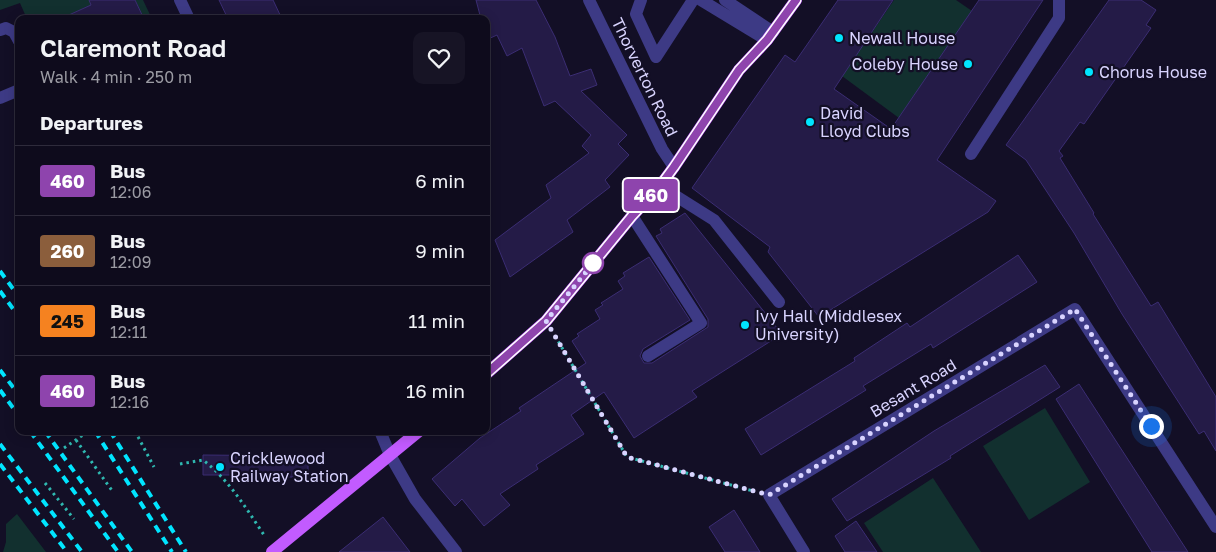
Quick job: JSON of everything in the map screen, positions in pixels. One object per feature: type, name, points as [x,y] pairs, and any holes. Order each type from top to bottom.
[{"type":"main road","points":[[490,370],[546,321],[632,216],[660,186],[739,70],[770,36],[796,0]]},
{"type":"main road","points":[[273,551],[414,435]]},
{"type":"street","points":[[180,0],[187,15]]},
{"type":"street","name":"Thorverton Road","points":[[589,0],[660,145],[674,167]]},
{"type":"street","points":[[641,0],[636,14],[656,57],[693,0]]},
{"type":"street","points":[[702,0],[770,36]]},
{"type":"street","points":[[725,0],[770,36]]},
{"type":"street","points":[[970,154],[1059,18],[1059,0]]},
{"type":"street","points":[[0,30],[6,28],[15,34]]},
{"type":"street","points":[[0,98],[15,92]]},
{"type":"street","points":[[660,186],[714,220],[779,302]]},
{"type":"street","points":[[632,216],[701,323],[648,356]]},
{"type":"street","name":"Besant Road","points":[[769,495],[1075,309],[1216,527]]},
{"type":"street","points":[[382,435],[390,455],[415,499],[456,552]]},
{"type":"street","points":[[769,495],[804,552]]},
{"type":"path","points":[[546,321],[627,457],[769,495]]},
{"type":"path","points":[[64,448],[83,435]]},
{"type":"path","points":[[136,435],[154,467]]},
{"type":"path","points":[[76,440],[113,492]]},
{"type":"path","points":[[180,464],[203,460],[221,475],[234,491],[273,551]]},
{"type":"path","points":[[45,483],[74,519]]},
{"type":"green space","points":[[0,0],[89,0],[92,7],[73,15],[25,15],[20,3],[0,10]]},
{"type":"green space","points":[[135,0],[143,0],[150,15],[142,15]]},
{"type":"green space","points":[[894,0],[956,0],[972,11],[899,118],[842,76]]},
{"type":"green space","points":[[1045,408],[1090,482],[1029,520],[983,446]]},
{"type":"green space","points":[[933,478],[981,552],[883,552],[864,523]]},
{"type":"green space","points":[[17,514],[46,552],[3,552],[6,542],[6,524]]},
{"type":"building","points":[[89,0],[135,0],[142,15],[69,15],[91,5]]},
{"type":"building","points":[[219,0],[273,0],[280,15],[226,15]]},
{"type":"building","points":[[476,0],[536,0],[555,37],[570,76],[591,69],[597,85],[581,91],[627,135],[618,144],[629,155],[605,180],[610,187],[567,220],[573,232],[510,277],[495,240],[551,198],[546,185],[589,153],[582,146],[591,135],[555,101],[544,106],[522,48],[507,56],[497,35],[490,38],[490,15],[480,15]]},
{"type":"building","name":"David Lloyd Clubs","points":[[838,0],[893,0],[834,89],[891,129],[979,0],[1043,0],[937,160],[996,201],[988,212],[819,317],[768,252],[770,247],[692,188],[785,55],[795,62]]},
{"type":"building","points":[[1109,0],[1141,0],[1156,10],[1146,25],[1151,28],[1084,124],[1080,122],[1059,151],[1063,156],[1060,158],[1151,306],[1158,302],[1216,397],[1216,451],[1204,431],[1199,434],[1122,314],[1074,233],[1026,160],[1006,145]]},
{"type":"building","points":[[685,213],[782,334],[692,391],[697,397],[634,438],[604,392],[571,415],[584,434],[536,465],[538,469],[500,494],[510,505],[484,526],[462,499],[455,506],[432,479],[480,438],[485,435],[490,435],[490,431],[521,411],[519,408],[586,363],[572,341],[579,336],[577,334],[600,319],[595,310],[603,305],[601,303],[623,289],[618,281],[625,276],[623,273],[649,257],[690,320],[643,349],[640,356],[644,363],[652,363],[708,327],[708,319],[656,236],[662,233],[660,229]]},
{"type":"building","points":[[1018,255],[1037,282],[933,348],[931,344],[863,386],[866,390],[761,455],[745,429],[855,361],[854,358],[907,323],[910,327]]},
{"type":"building","points":[[1045,365],[1060,387],[950,456],[951,458],[847,521],[832,499],[934,431]]},
{"type":"building","points":[[1079,384],[1188,552],[1152,552],[1056,399]]},
{"type":"building","points":[[203,455],[308,456],[308,477],[203,475]]},
{"type":"building","points":[[734,510],[760,552],[725,552],[709,527]]},
{"type":"building","points":[[383,517],[410,552],[339,552]]},
{"type":"building","points":[[856,521],[877,552],[845,552],[835,536]]},
{"type":"railway","points":[[0,271],[15,292]]},
{"type":"railway","points":[[0,291],[15,312]]},
{"type":"railway","points":[[0,370],[15,390]]},
{"type":"railway","points":[[0,390],[15,411]]},
{"type":"railway","points":[[33,435],[118,552]]},
{"type":"railway","points":[[48,435],[132,552]]},
{"type":"railway","points":[[98,435],[172,552]]},
{"type":"railway","points":[[113,435],[186,552]]},
{"type":"railway","points":[[0,444],[82,552]]},
{"type":"railway","points":[[0,464],[67,552]]},
{"type":"bus line","name":"460","points":[[490,370],[546,321],[632,216],[660,186],[739,70],[767,40],[796,0]]},
{"type":"place","name":"Newall House","points":[[839,38]]},
{"type":"place","name":"Coleby House","points":[[968,64]]},
{"type":"place","name":"Chorus House","points":[[1089,72]]},
{"type":"place","name":"David Lloyd Clubs","points":[[810,122]]},
{"type":"place","name":"Ivy Hall (Middlesex University)","points":[[745,325]]},
{"type":"place","name":"Cricklewood Railway Station","points":[[220,467]]},
{"type":"route","points":[[593,263],[595,261],[546,321],[627,457],[769,495],[1075,309],[1151,426]]}]
